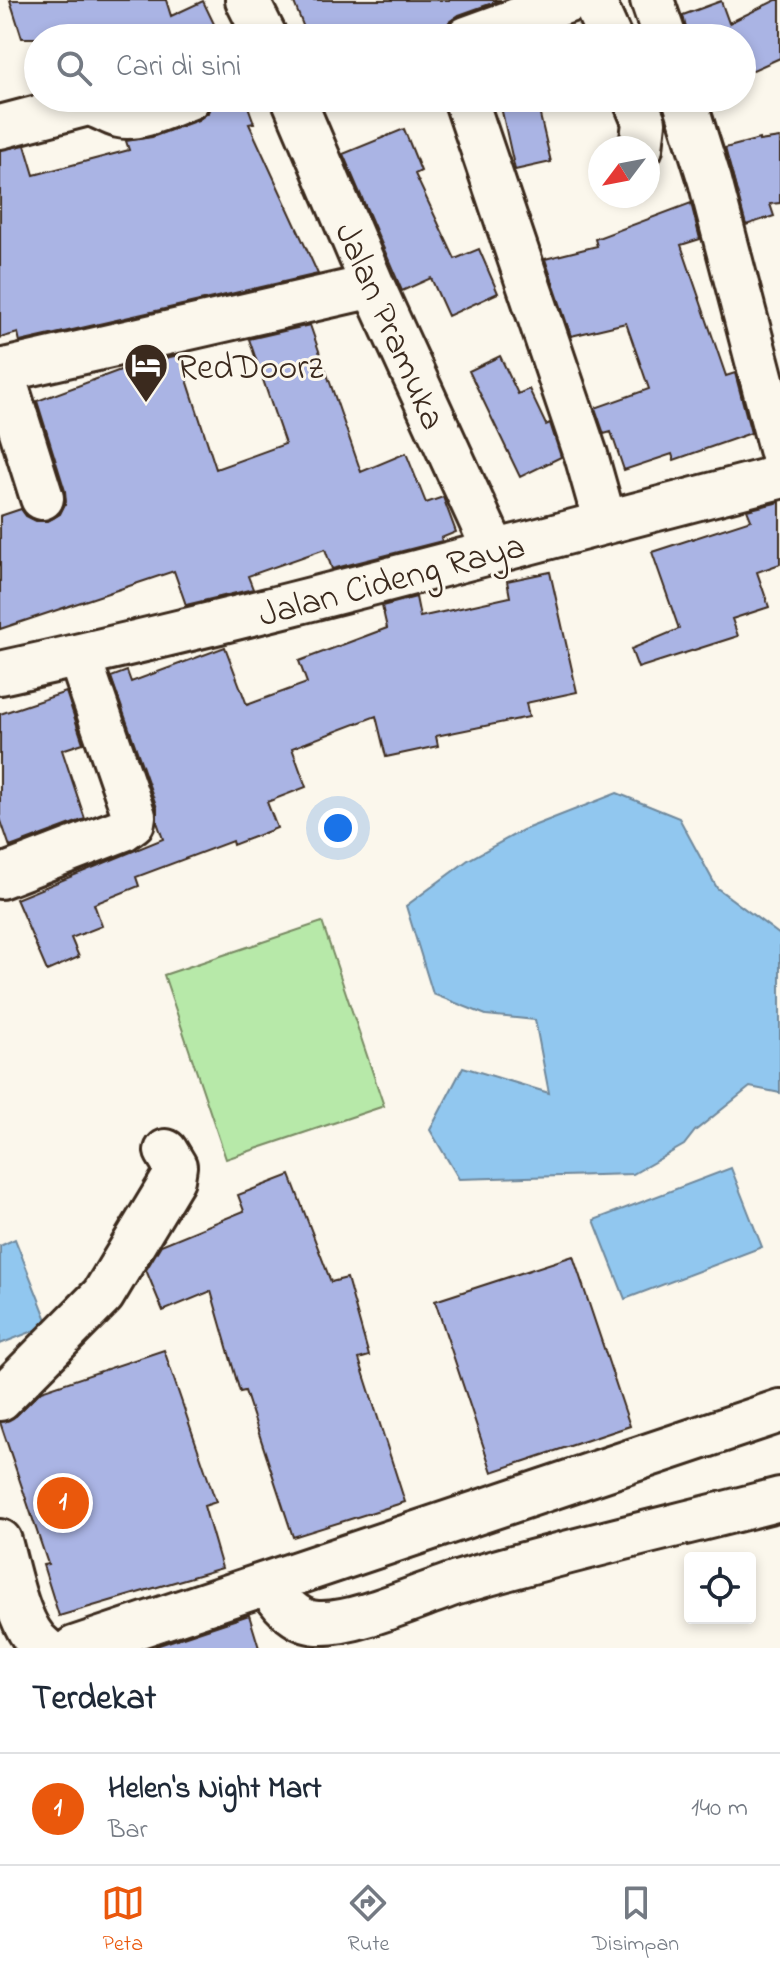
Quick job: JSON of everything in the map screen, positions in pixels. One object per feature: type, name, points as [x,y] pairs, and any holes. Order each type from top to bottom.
[{"type":"street","points":[[247,0],[259,24]]},
{"type":"street","points":[[505,24],[571,0]]},
{"type":"street","points":[[593,0],[604,24]]},
{"type":"street","points":[[652,0],[660,24]]},
{"type":"street","points":[[0,127],[55,112]]},
{"type":"street","points":[[110,112],[117,116],[145,112]]},
{"type":"street","name":"Jalan Pramuka","points":[[301,112],[373,286],[494,550]]},
{"type":"street","points":[[470,112],[586,455],[605,522]]},
{"type":"street","points":[[640,112],[644,122],[642,136]]},
{"type":"street","points":[[688,112],[710,181],[780,449]]},
{"type":"street","points":[[42,498],[1,371],[373,286]]},
{"type":"street","name":"Jalan Cideng Raya","points":[[0,673],[284,608],[494,550],[780,477]]},
{"type":"street","points":[[0,877],[122,830],[133,822],[134,816],[79,656]]},
{"type":"street","points":[[0,1399],[103,1295],[173,1179],[175,1166],[166,1151]]},
{"type":"street","points":[[74,1648],[780,1411]]},
{"type":"street","points":[[269,1583],[278,1602],[296,1615],[315,1623],[343,1621],[459,1583],[780,1499]]},
{"type":"street","points":[[0,1541],[24,1622],[37,1643],[44,1648]]},
{"type":"green space","points":[[322,922],[384,1106],[226,1159],[164,975]]},
{"type":"water","points":[[617,793],[679,818],[717,888],[780,935],[780,1093],[750,1087],[695,1131],[684,1145],[633,1174],[459,1179],[430,1130],[463,1067],[549,1093],[535,1020],[486,1015],[433,994],[406,906],[468,860],[523,830]]},
{"type":"water","points":[[731,1168],[762,1247],[625,1299],[594,1220]]},
{"type":"water","points":[[15,1239],[49,1325],[0,1344],[0,1246]]},
{"type":"building","points":[[10,0],[166,0],[171,16],[203,1],[214,24],[24,24],[22,38]]},
{"type":"building","points":[[293,0],[501,0],[459,15],[448,24],[302,24]]},
{"type":"building","points":[[780,0],[780,58],[756,69],[756,24],[685,24],[683,15],[721,1],[729,23]]},
{"type":"building","points":[[250,112],[254,123],[249,124],[318,274],[20,342],[18,333],[0,338],[0,150],[25,145],[34,175],[129,150],[126,141],[152,137],[198,120],[208,113]]},
{"type":"building","points":[[502,112],[539,112],[551,162],[515,170]]},
{"type":"building","points":[[404,129],[421,171],[415,174],[455,259],[479,249],[498,293],[448,316],[431,278],[402,291],[343,154]]},
{"type":"building","points":[[780,138],[780,203],[770,204],[774,216],[746,225],[725,148],[759,139]]},
{"type":"building","points":[[691,203],[700,239],[681,245],[726,376],[735,373],[751,433],[674,460],[672,454],[624,470],[611,432],[604,434],[595,408],[649,389],[626,323],[571,336],[545,259],[597,246],[595,239]]},
{"type":"building","points":[[310,325],[361,472],[406,453],[426,503],[443,497],[456,532],[441,538],[442,541],[332,569],[325,549],[248,576],[253,589],[186,605],[174,571],[0,629],[0,516],[21,509],[36,521],[48,521],[60,514],[66,502],[37,401],[134,365],[179,355],[216,469],[285,444],[249,339]]},
{"type":"building","points":[[500,356],[518,394],[529,389],[546,425],[550,423],[561,457],[520,477],[469,371]]},
{"type":"building","points":[[780,502],[780,564],[757,572],[769,607],[732,619],[738,636],[638,668],[631,649],[679,629],[652,552],[751,520],[747,510]]},
{"type":"building","points":[[550,572],[577,692],[526,703],[529,717],[436,736],[438,746],[386,757],[376,716],[292,748],[306,787],[267,802],[277,828],[233,845],[232,841],[136,877],[139,886],[94,904],[102,926],[71,938],[79,957],[47,971],[16,899],[163,839],[157,822],[157,808],[111,677],[127,671],[131,682],[225,647],[247,705],[307,683],[299,661],[387,628],[382,606],[416,597],[420,617],[510,597],[507,581]]},
{"type":"building","points":[[66,692],[83,743],[62,750],[85,819],[10,847],[0,818],[0,714]]},
{"type":"building","points":[[290,1175],[331,1282],[347,1278],[369,1356],[359,1359],[405,1502],[293,1537],[245,1391],[240,1392],[211,1291],[163,1311],[146,1270],[161,1245],[244,1211],[238,1195]]},
{"type":"building","points":[[573,1256],[630,1426],[492,1472],[435,1301]]},
{"type":"building","points":[[164,1350],[216,1502],[204,1506],[222,1568],[59,1616],[43,1565],[48,1564],[0,1422],[16,1416],[41,1391]]},
{"type":"building","points":[[249,1615],[259,1648],[156,1646]]},
{"type":"place","name":"RedDoorz","points":[[146,404]]},
{"type":"place","name":"Helen's Night Mart","points":[[63,1503]]}]
